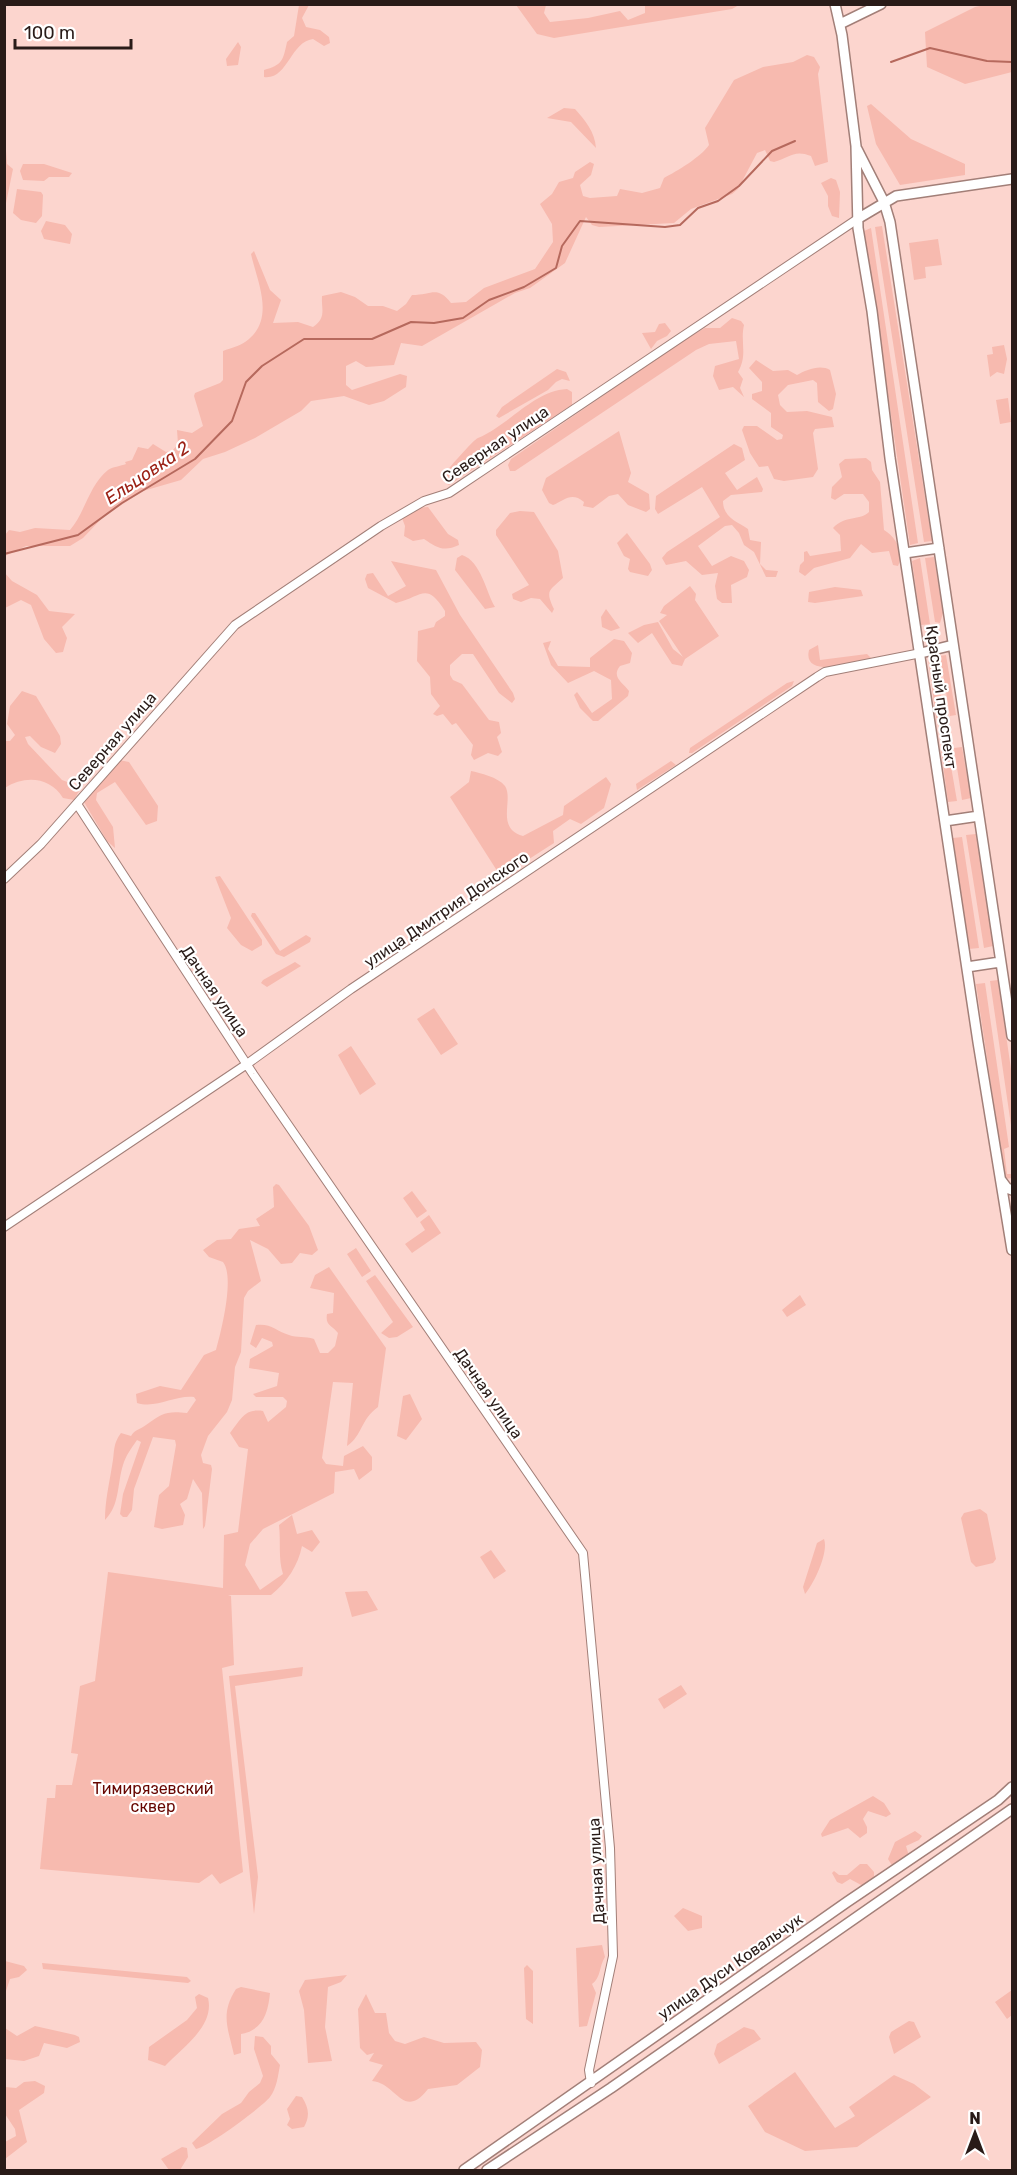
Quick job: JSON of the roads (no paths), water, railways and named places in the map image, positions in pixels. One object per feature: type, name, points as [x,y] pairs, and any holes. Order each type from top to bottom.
[{"type":"main road","name":"Красный проспект","points":[[835,4],[840,24],[856,146],[855,195],[890,458],[1012,1250]]},
{"type":"main road","points":[[840,24],[882,4]]},
{"type":"main road","name":"Красный проспект","points":[[856,146],[884,202],[890,222],[1012,1036]]},
{"type":"main road","name":"Северная улица","points":[[859,218],[884,202],[904,195],[1012,178]]},
{"type":"main road","points":[[905,553],[939,548]]},
{"type":"main road","points":[[921,653],[953,645]]},
{"type":"main road","points":[[945,821],[979,816]]},
{"type":"main road","points":[[967,967],[1000,962]]},
{"type":"main road","points":[[1001,1180],[1007,1188],[1012,1190]]},
{"type":"main road","name":"улица Дуси Ковальчук","points":[[464,2170],[847,1902],[998,1800],[1012,1787]]},
{"type":"main road","name":"улица Дуси Ковальчук","points":[[487,2170],[611,2088],[1012,1809]]},
{"type":"street","name":"Северная улица","points":[[4,879],[19,868],[239,622],[381,526],[424,501],[449,493],[859,218]]},
{"type":"street","name":"улица Дмитрия Донского","points":[[4,1227],[247,1064],[351,989],[817,676],[825,672],[921,653]]},
{"type":"street","name":"Дачная улица","points":[[77,804],[247,1064],[583,1553],[610,1848],[613,1939],[613,1956],[589,2070],[591,2083]]},
{"type":"waterway","name":"Ельцовка 2","points":[[891,62],[930,48],[987,61],[1012,62]]},
{"type":"waterway","name":"Ельцовка 2","points":[[4,554],[78,535],[122,503],[195,459],[232,421],[246,382],[262,366],[304,339],[372,339],[411,322],[434,323],[463,318],[489,300],[524,287],[556,268],[562,246],[580,221],[665,227],[680,225],[698,208],[718,201],[739,186],[772,151],[795,141]]},
{"type":"park label","name":"Тимирязевский сквер","points":[[153,1797]]}]
